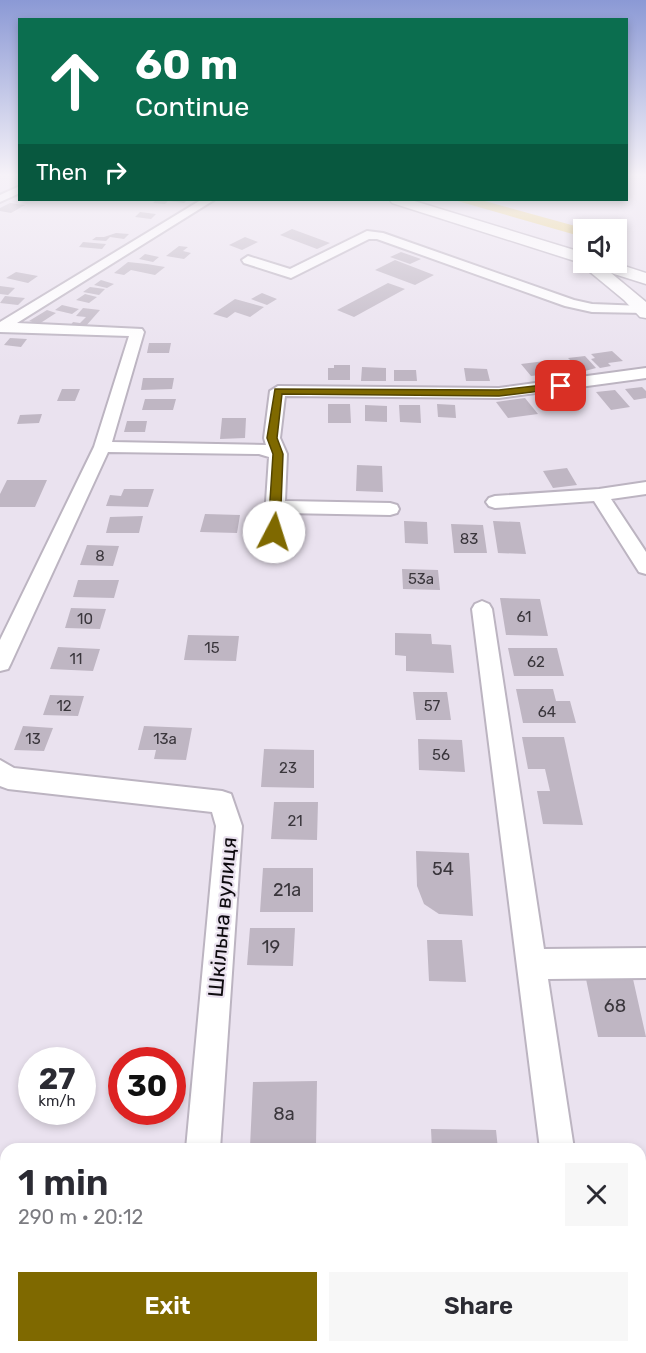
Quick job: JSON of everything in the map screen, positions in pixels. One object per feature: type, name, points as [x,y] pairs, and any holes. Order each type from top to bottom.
[{"type":"main road","points":[[519,238],[573,255]]},
{"type":"main road","points":[[527,238],[573,255]]},
{"type":"main road","points":[[627,265],[643,272]]},
{"type":"main road","points":[[627,268],[643,272]]},
{"type":"main road","points":[[630,296],[625,283],[643,272]]},
{"type":"main road","points":[[602,273],[645,311]]},
{"type":"street","points":[[1,328],[146,238]]},
{"type":"street","points":[[248,260],[291,274],[362,238]]},
{"type":"street","points":[[385,238],[570,303],[592,308],[645,311]]},
{"type":"street","points":[[0,663],[102,447],[137,332],[1,328]]},
{"type":"street","points":[[274,532],[278,454],[272,438],[278,391],[499,393],[646,373]]},
{"type":"street","points":[[102,447],[260,449],[278,454]]},
{"type":"street","points":[[495,502],[599,495],[646,488]]},
{"type":"street","points":[[599,495],[646,567]]},
{"type":"street","points":[[276,507],[390,509]]},
{"type":"street","points":[[482,609],[556,1143]]},
{"type":"street","name":"Шкільна вулиця","points":[[0,771],[8,778],[222,802],[229,826],[203,1143]]},
{"type":"street","points":[[531,964],[646,963]]},
{"type":"building","points":[[94,238],[109,238],[106,241],[92,240]]},
{"type":"building","points":[[243,238],[258,242],[242,250],[229,245]]},
{"type":"building","points":[[288,238],[317,238],[330,243],[317,249]]},
{"type":"building","points":[[83,242],[106,244],[102,249],[79,247]]},
{"type":"building","points":[[179,246],[188,247],[183,251],[191,253],[184,259],[166,256]]},
{"type":"building","points":[[401,252],[421,259],[410,264],[390,257]]},
{"type":"building","points":[[145,254],[159,257],[153,262],[139,259]]},
{"type":"building","points":[[395,260],[434,275],[415,285],[375,270]]},
{"type":"building","points":[[128,262],[165,267],[155,275],[131,270],[124,275],[114,273]]},
{"type":"building","points":[[16,272],[38,276],[28,283],[6,278]]},
{"type":"building","points":[[101,280],[114,284],[107,288],[94,285]]},
{"type":"building","points":[[388,283],[405,289],[354,317],[337,310]]},
{"type":"building","points":[[0,286],[15,288],[8,295],[0,294]]},
{"type":"building","points":[[90,287],[105,289],[99,295],[83,292]]},
{"type":"building","points":[[262,293],[277,299],[267,305],[251,299]]},
{"type":"building","points":[[85,294],[97,297],[89,303],[76,300]]},
{"type":"building","points":[[5,296],[25,298],[18,305],[0,303]]},
{"type":"building","points":[[235,299],[264,307],[250,317],[235,312],[227,318],[213,314]]},
{"type":"building","points":[[62,305],[79,309],[72,314],[55,310]]},
{"type":"building","points":[[83,308],[100,310],[85,327],[70,326],[73,322],[80,323],[86,317],[76,316]]},
{"type":"building","points":[[47,310],[56,313],[39,324],[29,321]]},
{"type":"building","points":[[10,338],[27,339],[21,347],[4,345]]},
{"type":"building","points":[[149,343],[171,343],[169,353],[147,353]]},
{"type":"building","points":[[612,351],[623,361],[608,363],[611,366],[600,368],[591,359],[595,358],[591,354]]},
{"type":"building","points":[[585,356],[596,368],[570,375],[561,364],[572,362],[568,358]]},
{"type":"building","points":[[545,361],[555,373],[531,376],[521,364]]},
{"type":"building","points":[[334,365],[350,365],[350,380],[328,380],[328,368],[334,368]]},
{"type":"building","points":[[362,367],[386,368],[386,381],[361,381]]},
{"type":"building","points":[[464,368],[487,369],[490,381],[466,381]]},
{"type":"building","points":[[394,370],[416,370],[417,381],[394,381]]},
{"type":"building","points":[[143,378],[174,378],[172,389],[141,390]]},
{"type":"building","points":[[642,387],[646,391],[646,398],[634,400],[625,389]]},
{"type":"building","points":[[62,389],[80,389],[75,401],[57,401]]},
{"type":"building","points":[[615,390],[630,407],[611,410],[596,392]]},
{"type":"building","points":[[525,398],[538,414],[508,418],[496,402]]},
{"type":"building","points":[[145,399],[176,399],[173,410],[142,410]]},
{"type":"building","points":[[328,404],[350,404],[351,423],[328,423]]},
{"type":"building","points":[[437,404],[455,405],[456,418],[438,417]]},
{"type":"building","points":[[365,405],[387,406],[387,422],[365,421]]},
{"type":"building","points":[[399,405],[420,405],[421,423],[400,422]]},
{"type":"building","points":[[42,414],[39,423],[17,424],[20,415]]},
{"type":"building","points":[[222,418],[246,418],[245,438],[220,439]]},
{"type":"building","points":[[127,421],[147,421],[145,432],[124,432]]},
{"type":"building","points":[[357,465],[382,466],[383,492],[356,491]]},
{"type":"building","points":[[567,468],[577,485],[553,488],[543,471]]},
{"type":"building","points":[[7,480],[47,480],[35,507],[0,507],[0,494]]},
{"type":"building","points":[[124,489],[154,489],[148,507],[106,506],[110,495],[121,496]]},
{"type":"building","points":[[205,514],[240,515],[237,533],[200,532]]},
{"type":"building","points":[[143,516],[139,533],[106,533],[110,517]]},
{"type":"building","points":[[404,521],[427,522],[428,544],[405,543]]},
{"type":"building","points":[[493,521],[520,522],[526,554],[498,553]]},
{"type":"building","points":[[451,524],[483,525],[487,553],[454,553]]},
{"type":"building","points":[[87,545],[119,546],[113,566],[80,565]]},
{"type":"building","points":[[402,569],[438,570],[440,590],[403,589]]},
{"type":"building","points":[[78,580],[119,580],[114,598],[73,597]]},
{"type":"building","points":[[500,598],[540,599],[548,636],[506,635]]},
{"type":"building","points":[[71,608],[106,609],[100,629],[65,628]]},
{"type":"building","points":[[395,633],[431,634],[432,644],[451,645],[454,673],[406,671],[406,656],[395,655]]},
{"type":"building","points":[[188,635],[239,636],[236,661],[184,660]]},
{"type":"building","points":[[58,647],[100,649],[93,671],[50,669]]},
{"type":"building","points":[[508,648],[557,648],[564,676],[514,676]]},
{"type":"building","points":[[516,689],[553,689],[556,701],[570,701],[576,723],[523,723]]},
{"type":"building","points":[[413,692],[447,692],[451,720],[416,720]]},
{"type":"building","points":[[50,695],[84,696],[78,716],[43,715]]},
{"type":"building","points":[[23,726],[53,728],[44,751],[14,750]]},
{"type":"building","points":[[144,726],[192,728],[186,760],[154,759],[156,750],[138,750]]},
{"type":"building","points":[[522,737],[564,737],[583,825],[543,824],[537,791],[550,791],[545,769],[528,769]]},
{"type":"building","points":[[418,739],[462,740],[465,772],[419,770]]},
{"type":"building","points":[[264,749],[314,750],[314,788],[261,787]]},
{"type":"building","points":[[274,802],[318,802],[317,840],[271,839]]},
{"type":"building","points":[[416,851],[469,853],[473,916],[439,914],[424,904],[417,886]]},
{"type":"building","points":[[263,868],[313,868],[313,912],[260,912]]},
{"type":"building","points":[[250,928],[295,928],[293,966],[247,965]]},
{"type":"building","points":[[427,940],[462,940],[466,982],[429,981]]},
{"type":"building","points":[[586,979],[633,979],[646,1037],[598,1037]]},
{"type":"building","points":[[317,1081],[316,1143],[250,1143],[253,1082]]},
{"type":"building","points":[[431,1129],[496,1130],[497,1143],[432,1143]]},
{"type":"route","points":[[274,532],[278,454],[272,438],[278,391],[499,393],[561,386]]}]
